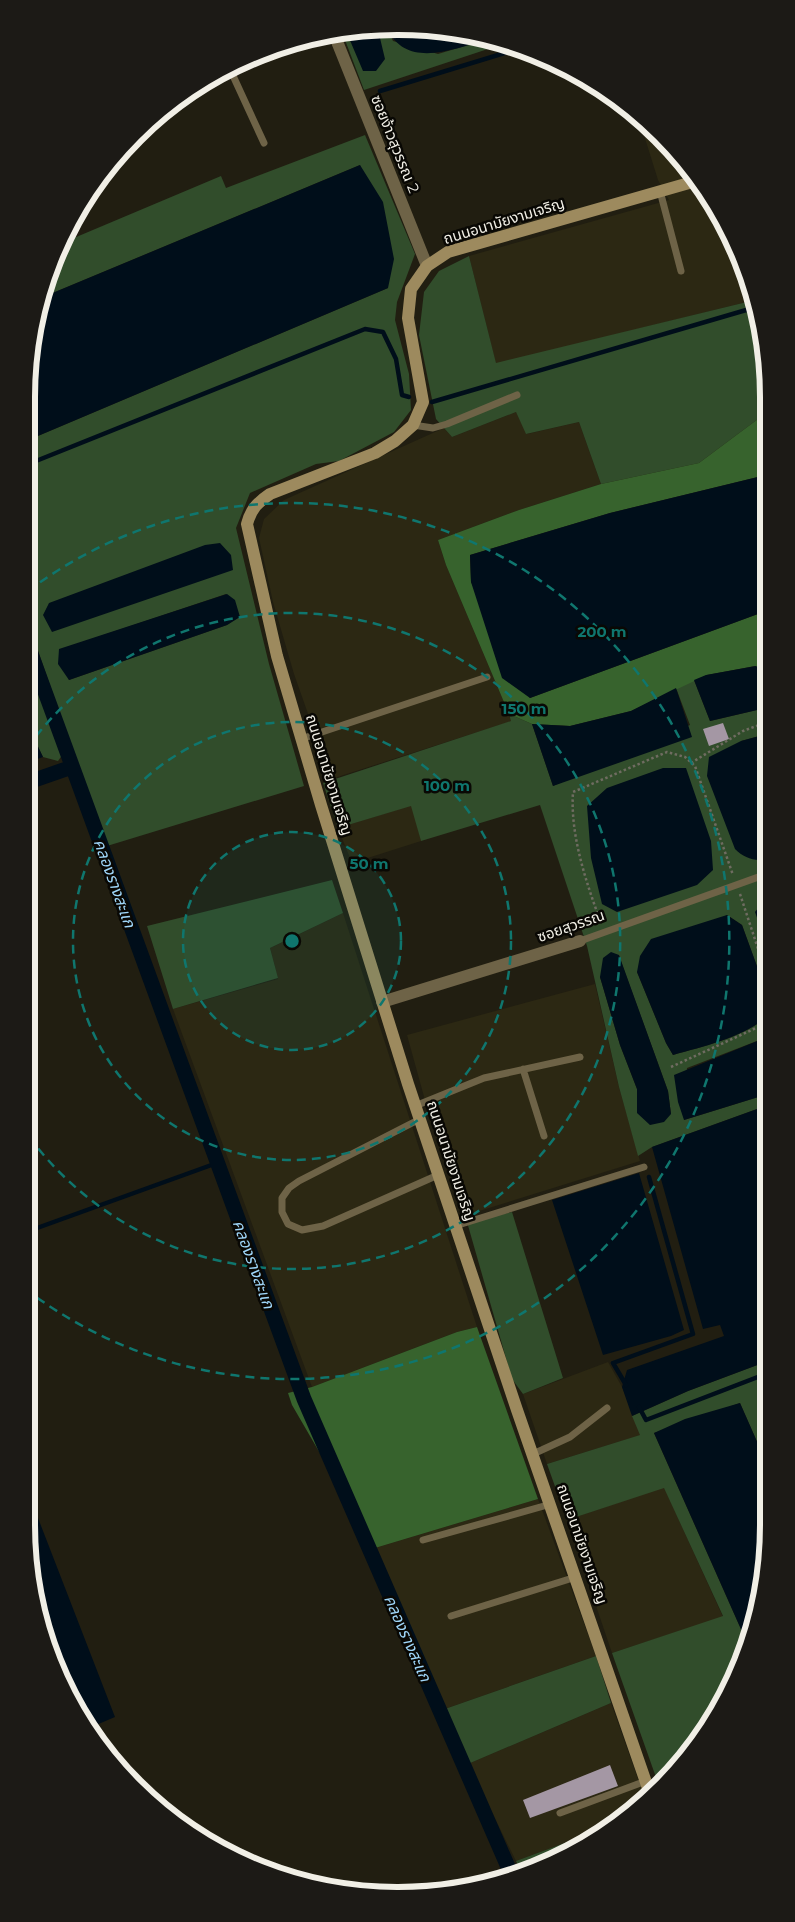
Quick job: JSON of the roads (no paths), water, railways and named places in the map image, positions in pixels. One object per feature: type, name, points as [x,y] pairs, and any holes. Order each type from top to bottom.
[{"type":"street","name":"ซอยง้าวสุวรรณ 2","points":[[337,40],[427,266]]},
{"type":"street","name":"ถนนอนามัยงามเจริญ","points":[[647,1786],[551,1504],[532,1454],[382,1002],[277,656],[249,541],[247,524],[250,513],[256,503],[270,494],[375,453],[396,441],[413,425],[423,402],[408,318],[410,289],[427,266],[448,252],[689,183]]},
{"type":"street","name":"ซอยสุวรรณ","points":[[382,1002],[580,941]]},
{"type":"lane","points":[[232,75],[264,143]]},
{"type":"lane","points":[[660,191],[681,271]]},
{"type":"lane","points":[[413,425],[433,428],[447,424],[517,395]]},
{"type":"lane","points":[[301,739],[487,677]]},
{"type":"lane","name":"ซอยสุวรรณ","points":[[580,941],[760,876]]},
{"type":"lane","points":[[416,1106],[484,1078],[580,1057]]},
{"type":"lane","points":[[523,1069],[544,1136]]},
{"type":"lane","points":[[420,1119],[299,1181],[289,1188],[282,1198],[282,1212],[288,1224],[302,1230],[323,1226],[438,1175]]},
{"type":"lane","points":[[455,1226],[644,1166]]},
{"type":"lane","points":[[532,1454],[570,1437],[607,1408]]},
{"type":"lane","points":[[423,1540],[551,1504]]},
{"type":"lane","points":[[451,1616],[576,1577]]},
{"type":"lane","points":[[560,1813],[647,1786]]},
{"type":"water","points":[[391,35],[445,38],[474,43],[446,51],[418,53],[406,49],[395,41]]},
{"type":"water","points":[[379,36],[385,59],[376,71],[363,71],[349,38]]},
{"type":"water","points":[[360,165],[383,202],[394,259],[388,288],[35,437],[38,350],[50,294]]},
{"type":"water","points":[[760,476],[760,613],[530,698],[502,678],[471,582],[470,555],[610,513]]},
{"type":"water","points":[[220,543],[231,555],[233,570],[52,632],[43,615],[49,603],[205,545]]},
{"type":"water","points":[[227,594],[235,600],[240,617],[227,625],[69,680],[58,664],[59,649]]},
{"type":"water","points":[[756,666],[760,669],[760,711],[710,721],[694,680],[706,675]]},
{"type":"water","points":[[676,688],[692,737],[553,786],[532,724],[570,726],[631,711]]},
{"type":"water","points":[[760,736],[760,860],[746,857],[735,849],[707,776],[709,757],[741,741]]},
{"type":"water","points":[[35,741],[43,757],[35,760]]},
{"type":"water","points":[[663,768],[686,768],[711,841],[713,870],[697,885],[617,912],[602,904],[591,858],[587,806],[607,788]]},
{"type":"water","points":[[760,906],[760,926],[755,912]]},
{"type":"water","points":[[727,915],[742,925],[760,974],[760,1022],[734,1036],[673,1055],[666,1043],[637,972],[640,956],[651,939]]},
{"type":"water","points":[[611,952],[619,955],[668,1091],[671,1114],[664,1122],[650,1125],[637,1113],[637,1089],[620,1045],[600,977],[603,958]]},
{"type":"water","points":[[760,1040],[760,1096],[684,1120],[678,1102],[674,1075]]},
{"type":"water","points":[[760,1108],[760,1364],[688,1391],[632,1416],[622,1387],[627,1370],[724,1336],[720,1325],[703,1329],[652,1147]]},
{"type":"water","points":[[639,1173],[684,1330],[671,1336],[603,1355],[552,1200]]},
{"type":"water","points":[[740,1403],[760,1449],[760,1524],[757,1572],[743,1634],[654,1433],[685,1419]]},
{"type":"water","points":[[38,1518],[115,1717],[96,1725],[72,1685],[47,1618],[38,1572],[35,1519]]},
{"type":"waterway","points":[[380,91],[508,52]]},
{"type":"waterway","points":[[432,402],[749,309]]},
{"type":"waterway","points":[[35,461],[365,329],[383,332],[396,359],[402,395],[409,397]]},
{"type":"waterway","name":"คลองรางสะแก","points":[[35,665],[304,1399],[509,1869]]},
{"type":"waterway","points":[[35,780],[72,767]]},
{"type":"waterway","points":[[35,1229],[217,1163]]},
{"type":"waterway","points":[[626,1385],[613,1363],[693,1334],[649,1177]]},
{"type":"waterway","points":[[639,1407],[646,1420],[760,1376]]}]
